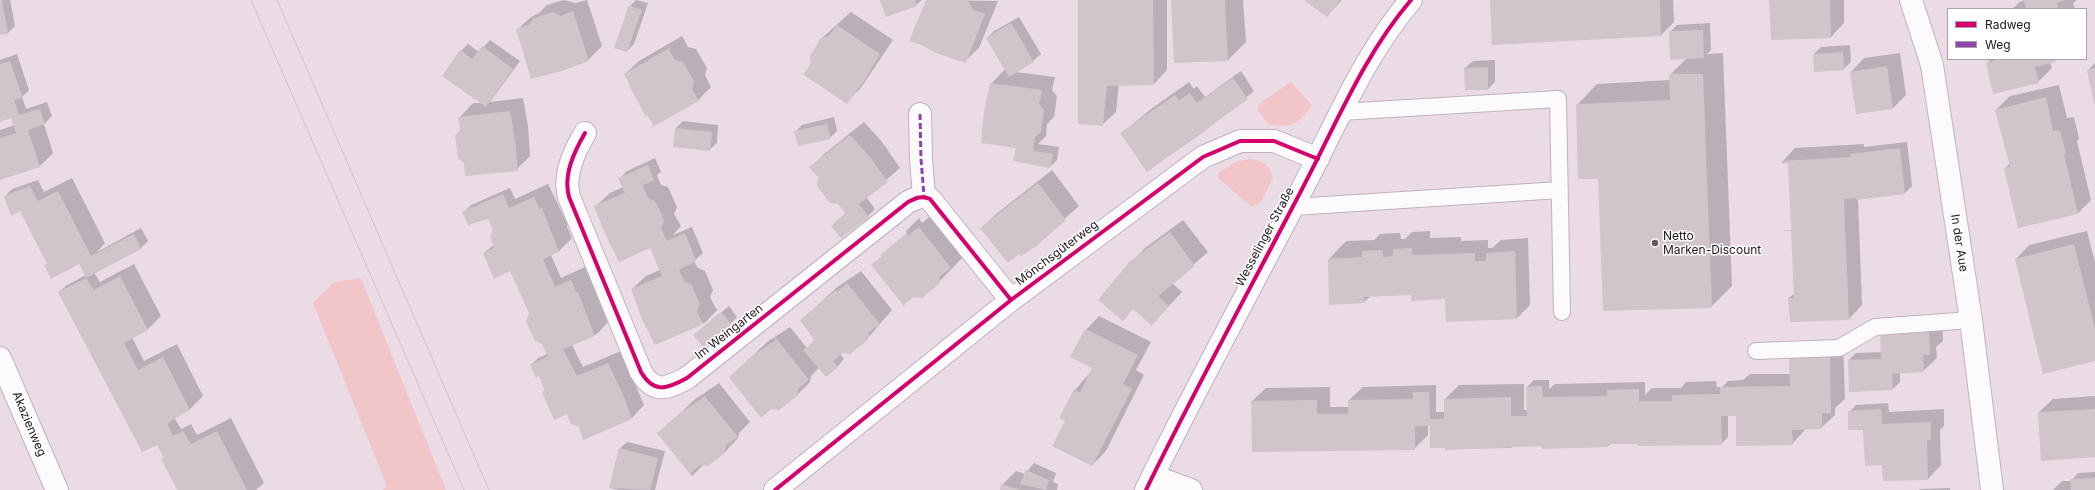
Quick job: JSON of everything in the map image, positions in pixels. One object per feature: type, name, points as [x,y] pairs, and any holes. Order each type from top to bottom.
[{"type":"street","name":"Wesselinger Straße","points":[[1150,483],[1191,400],[1318,159],[1341,112],[1377,48],[1411,0]]},
{"type":"street","name":"In der Aue","points":[[1911,0],[1932,65],[1971,320],[1992,490]]},
{"type":"street","points":[[920,114],[924,196],[930,199],[1011,300]]},
{"type":"street","name":"Im Weingarten","points":[[585,133],[575,150],[566,188],[641,372],[646,380],[655,387],[663,388],[674,386],[687,378],[908,202],[924,196]]},
{"type":"street","name":"Mönchsgüterweg","points":[[775,490],[1011,300],[1203,157],[1240,141],[1274,140],[1318,159]]},
{"type":"street","name":"Akazienweg","points":[[0,358],[57,490]]},
{"type":"street","points":[[1150,483],[1191,490]]},
{"type":"lane","points":[[1341,112],[1558,99],[1562,312]]},
{"type":"lane","points":[[1293,207],[1560,190]]},
{"type":"lane","points":[[1756,351],[1839,348],[1875,328],[1971,320]]},
{"type":"shaded area","points":[[1291,82],[1312,105],[1299,121],[1294,124],[1276,126],[1268,124],[1257,109],[1260,103]]},
{"type":"shaded area","points":[[1251,159],[1260,161],[1266,165],[1273,178],[1261,202],[1252,207],[1218,178],[1219,172],[1238,161]]},
{"type":"shaded area","points":[[361,278],[446,490],[383,490],[387,486],[313,303],[334,282]]},
{"type":"building","points":[[0,0],[2,0],[8,34],[0,35]]},
{"type":"building","points":[[880,0],[915,0],[917,6],[886,17]]},
{"type":"building","points":[[926,0],[964,0],[969,2],[973,10],[985,14],[966,63],[936,53],[922,45],[909,41]]},
{"type":"building","points":[[1078,0],[1153,0],[1154,85],[1107,86],[1103,126],[1078,124]]},
{"type":"building","points":[[1171,0],[1225,0],[1228,61],[1174,63]]},
{"type":"building","points":[[1304,0],[1340,0],[1327,17]]},
{"type":"building","points":[[1490,0],[1660,0],[1661,36],[1492,45]]},
{"type":"building","points":[[1769,0],[1830,0],[1831,38],[1771,40]]},
{"type":"building","points":[[2024,0],[2065,0],[2057,3],[2058,8],[2026,8]]},
{"type":"building","points":[[629,5],[642,10],[627,52],[614,48]]},
{"type":"building","points":[[573,11],[589,61],[562,71],[531,79],[516,29],[529,25],[533,19],[543,15],[553,12],[561,16]]},
{"type":"building","points":[[1011,23],[1034,62],[1009,77],[986,38]]},
{"type":"building","points":[[837,25],[880,54],[864,81],[847,104],[801,73],[804,74],[811,63],[810,56],[821,38],[829,36]]},
{"type":"building","points":[[1703,30],[1704,58],[1670,60],[1669,31]]},
{"type":"building","points":[[482,46],[513,69],[486,107],[442,76],[460,50],[472,59]]},
{"type":"building","points":[[671,47],[669,50],[675,60],[683,62],[694,81],[692,89],[698,100],[702,99],[651,128],[653,125],[647,115],[643,117],[645,115],[630,87],[628,88],[630,85],[624,74]]},
{"type":"building","points":[[1843,52],[1844,70],[1814,72],[1813,54]]},
{"type":"building","points":[[1996,60],[2055,60],[2056,62],[2035,67],[2039,83],[1993,94],[1986,63]]},
{"type":"building","points":[[10,61],[23,98],[14,100],[19,115],[40,109],[45,124],[28,130],[40,167],[0,180],[0,138],[16,133],[11,118],[0,122],[0,64]]},
{"type":"building","points":[[1887,66],[1893,109],[1856,114],[1850,72]]},
{"type":"building","points":[[1488,67],[1488,90],[1465,90],[1464,68]]},
{"type":"building","points":[[2095,68],[2095,103],[2094,104],[2087,70]]},
{"type":"building","name":"Netto Marken-Discount","points":[[1669,74],[1703,74],[1712,308],[1603,311],[1598,179],[1578,179],[1576,104],[1670,100]]},
{"type":"building","points":[[1233,78],[1248,99],[1147,172],[1120,133],[1175,95],[1179,100],[1190,93],[1197,103]]},
{"type":"building","points":[[990,83],[1042,90],[1039,104],[1044,110],[1041,132],[1035,137],[1033,151],[1053,154],[1050,168],[1013,161],[1016,148],[981,143],[984,112]]},
{"type":"building","points":[[2046,97],[2053,131],[2060,130],[2078,214],[2018,228],[2004,168],[2010,167],[1995,110]]},
{"type":"building","points":[[510,111],[518,171],[465,176],[464,163],[458,158],[455,136],[460,130],[458,117]]},
{"type":"building","points":[[827,124],[831,139],[798,146],[794,131]]},
{"type":"building","points":[[675,128],[712,132],[710,151],[673,147]]},
{"type":"building","points":[[850,135],[870,157],[888,182],[859,204],[869,217],[841,238],[831,226],[845,213],[838,204],[830,203],[817,186],[818,177],[809,167]]},
{"type":"building","points":[[1900,148],[1905,194],[1856,200],[1856,198],[1844,199],[1849,320],[1790,322],[1788,298],[1794,298],[1791,231],[1784,231],[1791,230],[1788,163],[1782,164],[1781,161],[1851,157],[1850,154]]},
{"type":"building","points":[[648,165],[654,180],[643,186],[648,198],[655,201],[660,211],[664,221],[661,228],[667,241],[685,233],[696,261],[679,270],[684,281],[691,284],[700,304],[697,311],[703,324],[655,345],[642,319],[631,289],[662,276],[650,248],[619,262],[606,236],[594,206],[625,193],[618,178]]},
{"type":"building","points":[[1038,183],[1066,220],[1035,247],[1021,256],[1019,254],[1008,263],[980,228]]},
{"type":"building","points":[[30,186],[38,201],[58,191],[91,256],[134,234],[141,249],[86,278],[79,264],[51,279],[44,265],[47,264],[20,211],[11,216],[4,196]]},
{"type":"building","points":[[503,194],[509,208],[534,197],[540,209],[542,208],[559,252],[543,259],[555,287],[571,280],[576,292],[578,292],[595,336],[563,349],[577,376],[608,363],[622,392],[632,419],[583,440],[579,427],[571,424],[567,414],[554,420],[542,392],[545,391],[539,376],[536,378],[530,365],[547,357],[547,355],[542,344],[535,341],[526,321],[529,313],[510,271],[494,279],[483,253],[494,248],[490,237],[493,230],[488,219],[468,225],[462,212]]},
{"type":"building","points":[[919,227],[951,268],[940,276],[939,284],[922,298],[914,297],[904,304],[905,307],[871,265],[882,256],[880,255],[906,234],[908,235]]},
{"type":"building","points":[[1170,232],[1195,266],[1158,296],[1169,306],[1152,326],[1133,309],[1123,321],[1098,300],[1130,261]]},
{"type":"building","points":[[2074,244],[2095,329],[2095,361],[2043,374],[2015,259]]},
{"type":"building","points":[[1412,248],[1412,255],[1475,253],[1475,261],[1486,261],[1486,253],[1515,251],[1517,319],[1446,322],[1445,299],[1411,301],[1411,295],[1364,297],[1365,303],[1329,305],[1328,259],[1362,257],[1362,251],[1383,250],[1383,257],[1393,256],[1393,249]]},
{"type":"building","points":[[120,276],[148,330],[124,343],[138,370],[163,357],[190,410],[167,423],[173,436],[183,431],[191,444],[217,431],[247,490],[177,490],[161,459],[164,458],[157,445],[142,452],[58,292],[86,278],[94,290]]},
{"type":"building","points":[[847,283],[880,324],[869,332],[868,340],[850,354],[843,353],[833,361],[838,367],[826,377],[803,350],[815,341],[800,320],[836,290],[837,292]]},
{"type":"building","points":[[721,312],[731,324],[703,347],[693,335]]},
{"type":"building","points":[[1085,329],[1138,355],[1123,384],[1132,389],[1092,466],[1052,446],[1065,421],[1059,418],[1074,389],[1080,393],[1092,368],[1070,357]]},
{"type":"building","points":[[1929,331],[1930,355],[1923,355],[1924,372],[1892,374],[1893,390],[1849,392],[1848,360],[1881,359],[1880,333]]},
{"type":"building","points":[[775,337],[809,380],[798,389],[797,396],[779,410],[771,409],[761,418],[729,377],[752,356],[775,341]]},
{"type":"building","points":[[1830,355],[1831,413],[1822,413],[1822,429],[1792,430],[1793,445],[1736,446],[1736,416],[1721,416],[1722,445],[1638,446],[1638,444],[1608,444],[1608,447],[1542,449],[1541,446],[1445,450],[1445,448],[1430,448],[1430,426],[1415,426],[1415,450],[1252,452],[1251,401],[1317,400],[1317,414],[1348,414],[1348,400],[1413,399],[1413,392],[1429,392],[1430,419],[1444,419],[1444,399],[1511,397],[1511,416],[1527,416],[1526,387],[1542,386],[1543,397],[1607,396],[1607,390],[1639,389],[1639,401],[1672,401],[1672,395],[1720,394],[1720,387],[1790,386],[1789,356]]},
{"type":"building","points":[[703,394],[738,437],[726,445],[725,453],[708,466],[700,465],[690,474],[657,433],[680,413],[704,397]]},
{"type":"building","points":[[1881,409],[1882,424],[1931,422],[1931,440],[1927,440],[1928,480],[1883,481],[1882,465],[1865,466],[1863,430],[1848,430],[1848,411]]},
{"type":"building","points":[[2095,409],[2095,457],[2041,461],[2038,412]]},
{"type":"building","points":[[619,448],[658,458],[650,490],[609,488]]},
{"type":"building","points":[[1026,470],[1049,480],[1046,490],[1020,484]]},
{"type":"building","points":[[2095,478],[2095,490],[2071,490],[2070,479]]},
{"type":"building","points":[[1001,484],[1020,490],[1000,490]]},
{"type":"tram line","points":[[251,0],[464,490]]},
{"type":"tram line","points":[[277,0],[489,490]]},
{"type":"marked path","points":[[920,114],[924,196]]},
{"type":"cycle path","points":[[1146,490],[1351,92],[1378,44],[1411,0]]},
{"type":"cycle path","points":[[585,133],[571,164],[567,180],[569,197],[641,372],[651,384],[656,386],[667,387],[687,378],[908,202],[914,199],[924,197],[930,199],[1011,300]]},
{"type":"cycle path","points":[[775,490],[1011,300],[1203,157],[1240,141],[1274,141],[1318,159]]},
{"type":"place","name":"Netto Marken-Discount","points":[[1655,243]]}]
